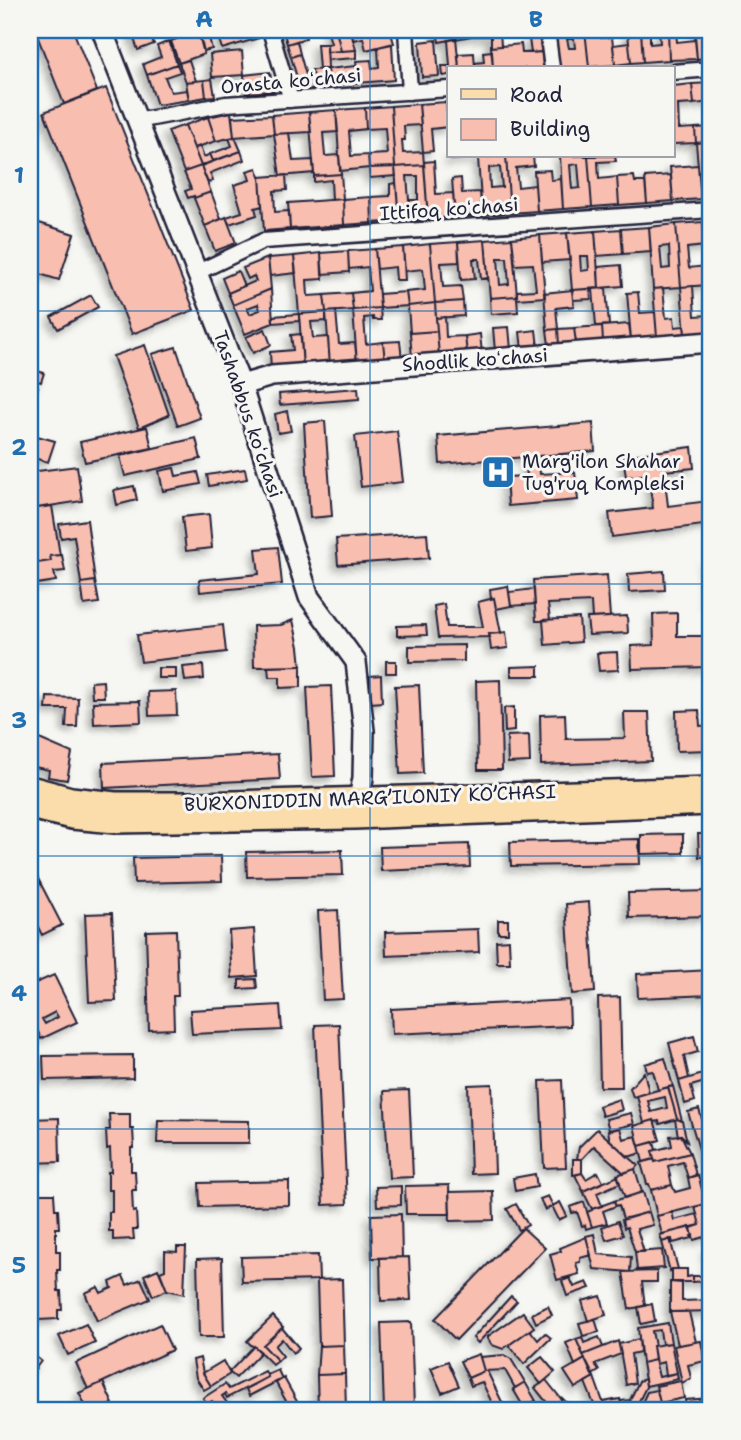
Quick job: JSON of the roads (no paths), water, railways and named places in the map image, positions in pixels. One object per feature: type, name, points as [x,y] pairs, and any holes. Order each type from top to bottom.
[{"type":"main road","name":"BURXONIDDIN MARG’ILONIY KO’CHASI","points":[[30,787],[71,798],[115,803],[357,808],[711,804]]},
{"type":"main road","name":"BURXONIDDIN MARG’ILONIY KO’CHASI","points":[[30,808],[72,818],[115,822],[711,788]]},
{"type":"street","name":"Tashabbus koʻchasi","points":[[102,30],[241,385],[309,597],[356,662],[364,731],[363,778],[357,808]]},
{"type":"street","points":[[270,30],[291,100]]},
{"type":"street","points":[[406,30],[410,92]]},
{"type":"street","points":[[547,30],[552,66]]},
{"type":"street","points":[[674,72],[711,69]]},
{"type":"street","name":"Orasta koʻchasi","points":[[137,121],[226,104],[447,89]]},
{"type":"street","name":"Ittifoq koʻchasi","points":[[196,273],[263,241],[711,210]]},
{"type":"street","name":"Shodlik koʻchasi","points":[[241,385],[272,376],[711,342]]},
{"type":"place","name":"Marg'ilon Shahar Tug'ruq Kompleksi","points":[[498,472]]}]
